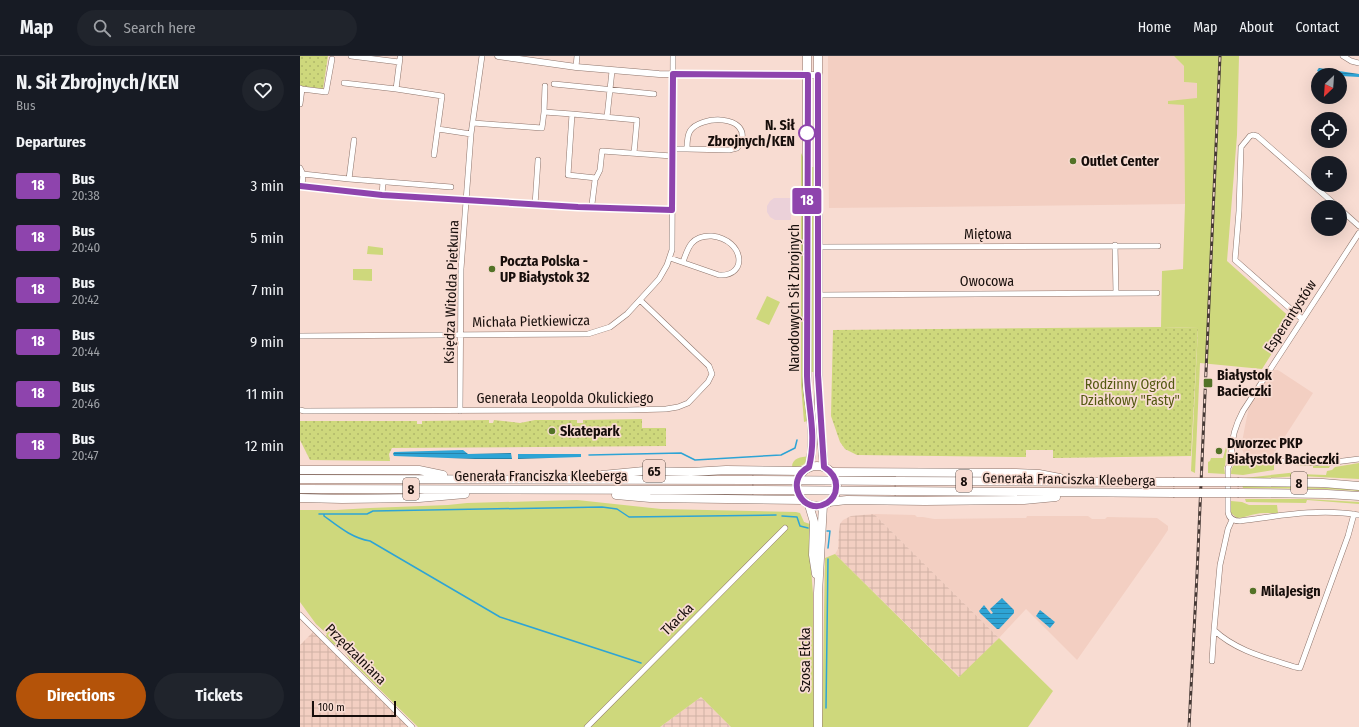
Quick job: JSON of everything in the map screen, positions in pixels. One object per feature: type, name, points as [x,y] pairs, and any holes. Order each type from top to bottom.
[{"type":"main road","name":"Narodowych Sił Zbrojnych","points":[[806,469],[812,453],[813,435],[807,376],[807,56]]},
{"type":"main road","name":"Narodowych Sił Zbrojnych","points":[[818,56],[818,375],[828,470]]},
{"type":"main road","points":[[806,119],[818,120]]},
{"type":"main road","points":[[807,376],[818,375]]},
{"type":"main road","name":"65","points":[[572,479],[644,471],[691,472],[806,469],[820,466],[828,470]]},
{"type":"main road","points":[[806,469],[799,476],[797,482],[798,495],[806,502]]},
{"type":"main road","points":[[300,470],[419,470],[464,479]]},
{"type":"main road","points":[[828,470],[1016,473],[1053,476],[1073,481]]},
{"type":"main road","points":[[826,503],[833,497],[837,484],[835,478],[828,470]]},
{"type":"main road","name":"Generała Franciszka Kleeberga","points":[[300,479],[1238,482],[1324,483],[1359,486]]},
{"type":"main road","name":"Generała Franciszka Kleeberga","points":[[300,489],[1239,493],[1359,496]]},
{"type":"main road","points":[[300,498],[419,498],[480,493],[504,489]]},
{"type":"main road","name":"65","points":[[586,490],[650,498],[806,502],[817,506],[826,503]]},
{"type":"main road","points":[[826,503],[847,500],[1024,500],[1074,493]]},
{"type":"main road","name":"Szosa Ełcka","points":[[806,502],[814,522],[813,547],[818,593]]},
{"type":"main road","name":"Szosa Ełcka","points":[[818,727],[818,593],[820,554],[826,503]]},
{"type":"main road","points":[[813,547],[820,554]]},
{"type":"street","points":[[351,56],[399,60],[396,89]]},
{"type":"street","name":"Księdza Witolda Pietkuna","points":[[460,411],[461,269],[471,134],[482,56]]},
{"type":"street","points":[[498,56],[612,71],[673,74],[818,75]]},
{"type":"street","points":[[576,67],[577,56]]},
{"type":"street","name":"Michała Pietkiewicza","points":[[300,336],[592,334],[610,327],[617,322],[659,279],[668,265],[670,258],[672,242],[673,56]]},
{"type":"street","points":[[1343,56],[1351,61],[1359,62]]},
{"type":"street","points":[[300,104],[301,88],[326,92],[332,59]]},
{"type":"street","points":[[607,117],[612,71]]},
{"type":"street","points":[[344,83],[442,96],[434,155]]},
{"type":"street","points":[[554,84],[654,94]]},
{"type":"street","points":[[473,123],[542,128],[545,86]]},
{"type":"street","points":[[544,112],[637,120],[634,153]]},
{"type":"street","points":[[572,114],[568,175],[596,178]]},
{"type":"street","points":[[673,150],[729,150],[735,148],[741,143],[743,132],[740,126],[729,121],[703,122],[690,131],[687,149]]},
{"type":"street","points":[[438,129],[471,134]]},
{"type":"street","points":[[1302,319],[1235,260],[1239,211],[1241,146],[1250,136],[1257,136],[1330,200]]},
{"type":"street","points":[[349,179],[354,140]]},
{"type":"street","points":[[592,204],[595,180],[600,170],[602,151],[672,156]]},
{"type":"street","points":[[535,204],[538,160]]},
{"type":"street","points":[[300,168],[302,174],[301,187],[382,195],[672,210]]},
{"type":"street","points":[[302,174],[451,187]]},
{"type":"street","points":[[382,195],[383,182]]},
{"type":"street","points":[[1347,215],[1359,226]]},
{"type":"street","name":"Esperantystów","points":[[1232,520],[1228,515],[1228,468],[1232,459],[1232,440],[1238,420],[1359,233]]},
{"type":"street","points":[[670,258],[719,275],[732,273],[739,259],[735,248],[730,242],[718,237],[708,236],[701,237],[691,243],[683,262]]},
{"type":"street","points":[[1115,245],[1116,293]]},
{"type":"street","name":"Miętowa","points":[[817,247],[1158,246]]},
{"type":"street","name":"Owocowa","points":[[818,295],[1157,293]]},
{"type":"street","name":"Generała Leopolda Okulickiego","points":[[300,410],[304,412],[666,409],[678,407],[688,403],[708,382],[712,374],[709,366],[640,300]]},
{"type":"street","points":[[1232,459],[1323,463],[1359,459]]},
{"type":"street","points":[[1212,660],[1214,630],[1220,564],[1228,530],[1232,520],[1240,521],[1321,513],[1357,514],[1300,668],[1259,656],[1236,646],[1214,630]]},
{"type":"street","name":"Tkacka","points":[[587,727],[786,528]]},
{"type":"street","name":"Przędzalniana","points":[[300,615],[412,727]]},
{"type":"shaded area","points":[[828,56],[1174,56],[1184,66],[1184,82],[1197,83],[1197,99],[1168,101],[1168,104],[1184,104],[1185,204],[829,208]]},
{"type":"shaded area","points":[[774,198],[791,198],[791,220],[775,220],[770,217],[767,212],[767,206]]},
{"type":"shaded area","points":[[1271,370],[1278,370],[1313,393],[1273,455],[1244,454],[1241,447],[1249,406]]},
{"type":"shaded area","points":[[874,514],[915,515],[917,517],[934,519],[1026,518],[1027,516],[1088,516],[1092,519],[1105,519],[1107,517],[1157,518],[1168,526],[1168,530],[1077,660],[1026,609],[999,638]]},
{"type":"shaded area","points":[[874,514],[999,638],[960,677],[835,554],[838,549],[840,524],[843,520],[851,516]]},
{"type":"shaded area","points":[[313,632],[408,727],[300,727],[300,645]]},
{"type":"shaded area","points":[[701,697],[731,727],[660,727]]},
{"type":"green space","points":[[300,56],[328,56],[323,89],[300,86]]},
{"type":"green space","points":[[1174,56],[1239,56],[1237,135],[1227,261],[1293,320],[1262,369],[1200,363],[1195,473],[1191,471],[1198,328],[1161,327],[1162,271],[1183,269],[1185,204],[1184,105],[1168,104],[1168,101],[1197,98],[1197,83],[1184,82],[1184,66]]},
{"type":"green space","points":[[801,153],[804,159],[807,421],[804,422],[801,385]]},
{"type":"green space","points":[[810,167],[814,167],[814,372],[810,372]]},
{"type":"green space","points":[[368,246],[383,248],[383,255],[367,254]]},
{"type":"green space","points":[[353,269],[372,269],[372,281],[353,280]]},
{"type":"green space","points":[[767,296],[780,302],[769,325],[756,319]]},
{"type":"green space","name":"Rodzinny Ogród Działkowy \"Fasty\"","points":[[1161,327],[1198,328],[1191,456],[1053,458],[1053,450],[1026,450],[1026,457],[857,455],[845,449],[840,442],[831,416],[833,330]]},
{"type":"green space","points":[[642,419],[642,428],[666,428],[666,446],[392,448],[389,454],[390,461],[310,460],[300,440],[300,421],[417,421],[417,424],[422,424],[422,421],[489,420],[489,423],[493,423],[494,420],[520,423],[535,420],[577,420],[577,423],[583,423],[583,420]]},
{"type":"green space","points":[[1226,447],[1224,467],[1225,474],[1208,473],[1208,462],[1211,458],[1223,458]]},
{"type":"green space","points":[[809,456],[803,465],[792,467],[795,460]]},
{"type":"green space","points":[[1241,462],[1330,466],[1329,468],[1313,468],[1313,466],[1274,464],[1274,470],[1243,475],[1231,474],[1233,466],[1236,463]]},
{"type":"green space","points":[[1359,463],[1359,479],[1300,476],[1244,478],[1298,472],[1298,474],[1326,475],[1327,471],[1332,470],[1335,467]]},
{"type":"green space","points":[[1242,485],[1359,489],[1359,491],[1243,488]]},
{"type":"green space","points":[[1245,499],[1306,499],[1359,502],[1359,504],[1307,500],[1306,503],[1246,502]]},
{"type":"green space","points":[[577,500],[661,509],[800,513],[804,522],[810,524],[810,555],[813,594],[814,727],[731,727],[701,697],[660,727],[418,727],[351,661],[342,648],[333,644],[326,636],[327,634],[316,624],[300,602],[300,510],[336,510],[467,503]]},
{"type":"green space","points":[[1231,501],[1242,502],[1249,505],[1277,505],[1278,513],[1259,513],[1237,518],[1231,513]]},
{"type":"green space","points":[[835,554],[959,677],[999,638],[1053,691],[1028,727],[822,727],[825,558]]},
{"type":"water","points":[[1347,72],[1359,74],[1359,77],[1347,76]]},
{"type":"water","points":[[463,450],[468,454],[511,453],[512,459],[394,456],[393,454],[394,452]]},
{"type":"water","points":[[518,454],[581,454],[581,457],[518,459]]},
{"type":"water","points":[[1002,598],[1014,610],[1014,613],[999,629],[997,629],[979,611],[984,605],[991,614],[993,613],[990,609]]},
{"type":"water","points":[[1040,610],[1055,622],[1050,628],[1036,616]]},
{"type":"waterway","points":[[589,455],[681,453],[695,460],[781,455],[795,448],[797,440]]},
{"type":"waterway","points":[[319,514],[367,514],[373,511],[602,507],[617,509],[629,517],[776,515]]},
{"type":"waterway","points":[[324,514],[324,516],[346,532],[363,540],[370,541],[500,617],[641,663]]},
{"type":"waterway","points":[[782,516],[797,517],[800,526],[808,528]]},
{"type":"waterway","points":[[827,531],[830,531],[828,548]]},
{"type":"waterway","points":[[826,708],[828,559]]},
{"type":"railway","points":[[1189,727],[1220,56]]},
{"type":"bus line","name":"18","points":[[300,186],[382,195],[578,207],[672,210],[673,74],[808,75],[806,119],[807,386],[813,444],[809,467],[799,476],[797,488],[798,495],[806,503],[817,506],[823,505],[829,502],[833,497],[837,484],[831,472],[824,467],[818,394],[818,75]]},
{"type":"place","name":"N. Sił Zbrojnych/KEN","points":[[807,133]]},
{"type":"place","name":"Outlet Center","points":[[1073,161]]},
{"type":"place","name":"Poczta Polska - UP Białystok 32","points":[[492,269]]},
{"type":"place","name":"Białystok Bacieczki","points":[[1208,383]]},
{"type":"place","name":"Skatepark","points":[[552,431]]},
{"type":"place","name":"Dworzec PKP Białystok Bacieczki","points":[[1219,451]]},
{"type":"place","name":"MilaJesign","points":[[1253,591]]}]
